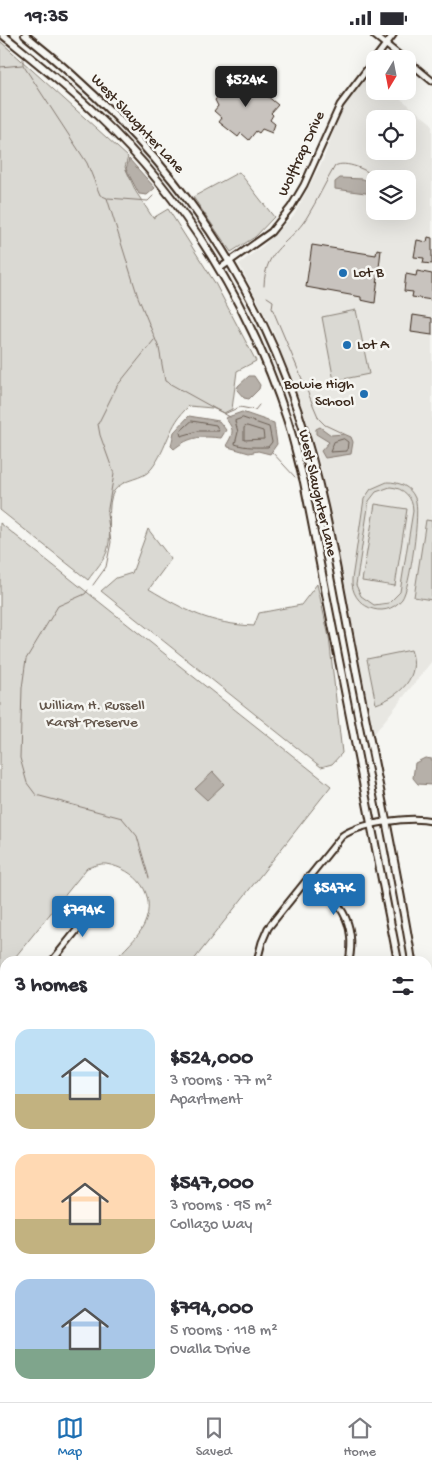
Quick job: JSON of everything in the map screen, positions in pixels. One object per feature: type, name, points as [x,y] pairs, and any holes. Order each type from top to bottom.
[{"type":"main road","name":"West Slaughter Lane","points":[[3,35],[99,116],[154,177],[187,219],[219,269],[259,348],[287,419],[304,482],[397,956]]},
{"type":"main road","name":"West Slaughter Lane","points":[[25,35],[108,106],[174,179],[203,219],[229,261],[258,312],[280,361],[299,413],[317,479],[411,956]]},
{"type":"main road","points":[[99,116],[108,106]]},
{"type":"main road","points":[[304,482],[317,479]]},
{"type":"street","points":[[374,35],[393,50]]},
{"type":"street","name":"Wolftrap Drive","points":[[219,269],[271,232],[291,207],[304,185],[340,105],[393,35]]},
{"type":"street","points":[[416,68],[432,81]]},
{"type":"street","points":[[258,956],[268,928],[342,836],[355,829],[385,823],[411,819],[432,821]]},
{"type":"street","points":[[308,877],[333,897],[346,916],[352,943],[350,956]]},
{"type":"street","points":[[56,956],[93,910],[108,904]]},
{"type":"shaded area","name":"Bowie High School","points":[[366,79],[366,100],[402,100],[415,110],[366,110],[366,160],[416,160],[416,111],[432,124],[432,661],[374,734],[318,456],[274,333],[239,264],[265,244],[294,215],[323,160],[342,109]]},
{"type":"green space","points":[[0,41],[128,157],[125,167],[136,192],[153,218],[168,209],[215,283],[256,361],[237,371],[232,409],[224,413],[212,408],[189,406],[172,428],[162,452],[152,468],[144,475],[123,483],[114,491],[110,503],[107,552],[88,580],[0,510]]},
{"type":"green space","points":[[239,172],[274,217],[255,237],[231,252],[193,197]]},
{"type":"green space","name":"Lot A","points":[[356,310],[369,374],[334,381],[322,317]]},
{"type":"green space","points":[[387,482],[400,484],[407,488],[415,498],[417,517],[414,549],[405,592],[402,599],[395,606],[378,610],[369,608],[356,597],[352,579],[364,499],[371,489]],"holes":[[[390,487],[407,494],[413,506],[400,592],[389,603],[374,605],[361,596],[356,585],[369,501],[376,492]]]},
{"type":"green space","points":[[375,504],[407,509],[395,586],[362,581]]},
{"type":"green space","points":[[426,520],[432,521],[432,600],[414,597]]},
{"type":"green space","name":"William H. Russell Karst Preserve","points":[[0,523],[331,786],[197,956],[119,956],[144,925],[148,914],[148,903],[142,885],[135,877],[127,871],[104,864],[87,868],[16,956],[0,956]]},
{"type":"green space","points":[[148,529],[171,559],[149,589],[187,610],[211,619],[238,625],[254,626],[259,613],[301,605],[317,584],[329,637],[342,753],[332,764],[321,767],[101,591],[116,578],[132,573]]},
{"type":"green space","points":[[411,650],[413,669],[411,677],[400,691],[376,704],[367,659]]},
{"type":"water","points":[[129,159],[155,188],[147,195],[139,194],[126,169]]},
{"type":"water","points":[[340,178],[363,179],[366,180],[366,193],[335,189],[335,182]]},
{"type":"water","points":[[249,376],[254,376],[260,385],[259,389],[249,399],[244,398],[237,390],[238,386]]},
{"type":"water","points":[[242,412],[274,423],[277,444],[270,454],[258,451],[249,453],[228,447],[227,444],[232,431],[225,418]]},
{"type":"water","points":[[189,416],[219,421],[226,430],[221,438],[191,439],[174,449],[171,446],[174,432]]},
{"type":"water","points":[[320,427],[331,435],[344,434],[351,437],[353,442],[351,454],[325,458],[321,451],[329,442],[316,434],[316,429]]},
{"type":"water","points":[[425,758],[432,759],[432,785],[418,784],[413,778],[415,763]]},
{"type":"water","points":[[213,772],[224,784],[207,800],[195,789]]},
{"type":"building","points":[[241,75],[255,86],[261,78],[272,88],[266,95],[278,105],[271,113],[273,115],[270,120],[275,124],[272,133],[262,129],[259,133],[256,131],[249,140],[241,133],[238,137],[219,122],[222,118],[214,111],[218,106],[215,100],[226,87],[230,89]]},
{"type":"building","points":[[428,237],[432,238],[432,264],[423,263],[424,258],[414,257],[417,240],[427,242]]},
{"type":"building","name":"Lot B","points":[[312,245],[376,255],[377,249],[381,250],[375,303],[361,300],[361,297],[306,287]]},
{"type":"building","points":[[417,271],[432,274],[432,300],[412,297],[413,292],[404,291],[406,274],[416,276]]},
{"type":"building","points":[[413,315],[432,318],[432,335],[411,332]]},
{"type":"waterway","points":[[23,59],[23,65],[87,163],[100,195],[107,198],[138,297],[159,348],[165,381],[230,417]]},
{"type":"waterway","points":[[0,67],[22,65]]},
{"type":"waterway","points":[[264,286],[265,273],[274,254],[307,217],[335,166],[345,164],[366,171]]},
{"type":"waterway","points":[[108,198],[148,201],[153,196]]},
{"type":"waterway","points":[[267,297],[273,301],[272,308],[319,419],[325,425],[344,434]]},
{"type":"waterway","points":[[93,585],[106,567],[111,542],[107,514],[114,474],[98,424],[117,386],[154,340]]},
{"type":"waterway","points":[[224,414],[240,407],[255,410],[259,405]]},
{"type":"waterway","points":[[272,452],[295,477]]},
{"type":"waterway","points":[[88,590],[85,594],[58,606],[26,659],[22,688],[20,758],[27,783],[36,795],[122,818],[137,836],[149,878]]},
{"type":"place","name":"Lot B","points":[[343,273]]},
{"type":"place","name":"Lot A","points":[[347,345]]},
{"type":"place","name":"Bowie High School","points":[[364,394]]}]
